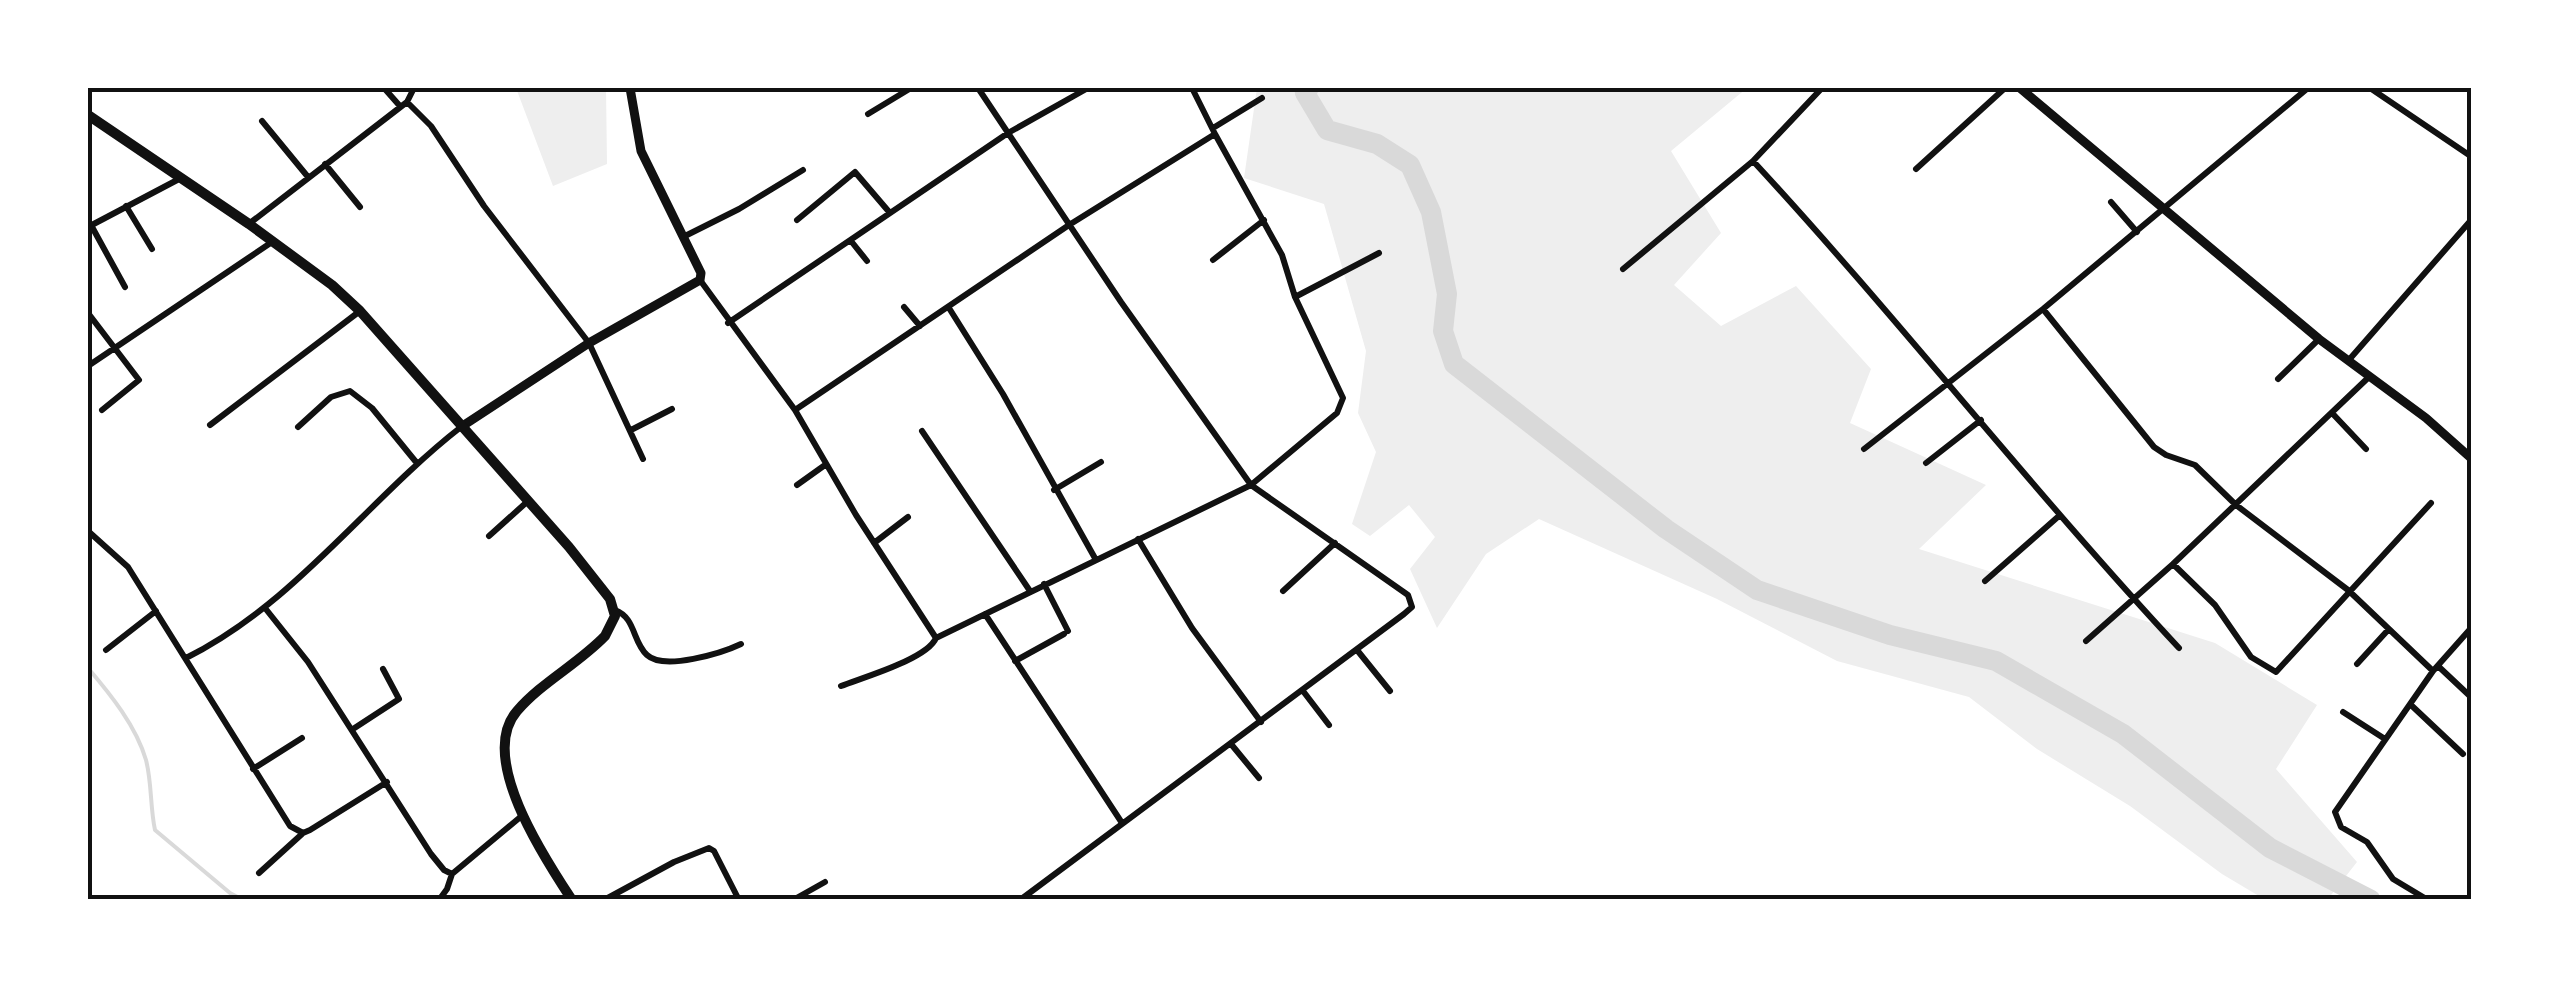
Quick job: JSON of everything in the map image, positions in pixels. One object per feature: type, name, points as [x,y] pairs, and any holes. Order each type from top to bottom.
[{"type":"main road","points":[[460,427],[589,342],[700,280],[701,273],[642,151],[630,88]]},
{"type":"main road","points":[[2020,88],[2319,340],[2426,418],[2472,459]]},
{"type":"main road","points":[[88,115],[273,241],[360,311],[570,547],[615,610],[610,629],[596,646],[538,691],[506,727],[504,758],[524,814],[537,845],[572,900]]},
{"type":"street","points":[[384,88],[431,126],[484,206],[589,342],[643,459]]},
{"type":"street","points":[[249,224],[403,103],[414,88]]},
{"type":"street","points":[[868,114],[911,88]]},
{"type":"street","points":[[978,88],[1250,484],[1408,596],[1412,603],[1404,614],[1303,692],[1019,899]]},
{"type":"street","points":[[728,323],[1008,132],[1088,88]]},
{"type":"street","points":[[842,686],[914,657],[932,646],[936,638],[1250,484],[1337,413],[1343,398],[1296,297],[1282,256],[1192,88]]},
{"type":"street","points":[[1623,268],[1753,161],[1822,88]]},
{"type":"street","points":[[1916,169],[2005,88]]},
{"type":"street","points":[[1864,449],[2043,310],[2308,88]]},
{"type":"street","points":[[2375,89],[2472,157]]},
{"type":"street","points":[[795,410],[1262,98]]},
{"type":"street","points":[[262,122],[308,177]]},
{"type":"street","points":[[1753,161],[1842,257],[2060,516],[2179,648]]},
{"type":"street","points":[[326,164],[360,207]]},
{"type":"street","points":[[683,237],[803,170]]},
{"type":"street","points":[[796,220],[854,172],[890,213]]},
{"type":"street","points":[[124,287],[89,226],[181,178]]},
{"type":"street","points":[[2111,202],[2137,232]]},
{"type":"street","points":[[126,206],[152,249]]},
{"type":"street","points":[[2348,361],[2472,218]]},
{"type":"street","points":[[1212,260],[1264,220]]},
{"type":"street","points":[[88,366],[273,241]]},
{"type":"street","points":[[851,241],[867,261]]},
{"type":"street","points":[[1296,297],[1378,253]]},
{"type":"street","points":[[700,280],[795,410],[825,465],[936,638]]},
{"type":"street","points":[[904,307],[920,326]]},
{"type":"street","points":[[949,308],[1003,394],[1096,560]]},
{"type":"street","points":[[2043,310],[2154,446],[2166,456],[2195,464],[2236,504],[2348,590],[2388,630],[2472,698]]},
{"type":"street","points":[[210,425],[360,311]]},
{"type":"street","points":[[88,313],[139,380],[102,410]]},
{"type":"street","points":[[2278,378],[2319,340]]},
{"type":"street","points":[[2086,640],[2173,564],[2370,376]]},
{"type":"street","points":[[298,428],[331,397],[350,391],[372,408],[416,462]]},
{"type":"street","points":[[630,430],[672,409]]},
{"type":"street","points":[[2332,413],[2366,449]]},
{"type":"street","points":[[1926,463],[1981,420]]},
{"type":"street","points":[[186,658],[228,636],[265,608],[345,538],[416,462],[460,427]]},
{"type":"street","points":[[922,431],[1030,591]]},
{"type":"street","points":[[1054,490],[1100,462]]},
{"type":"street","points":[[797,485],[825,465]]},
{"type":"street","points":[[489,536],[528,501]]},
{"type":"street","points":[[2173,564],[2214,604],[2251,656],[2274,672],[2431,503]]},
{"type":"street","points":[[1985,581],[2060,516]]},
{"type":"street","points":[[874,543],[908,517]]},
{"type":"street","points":[[88,531],[128,567],[285,820],[303,833]]},
{"type":"street","points":[[1138,540],[1192,628],[1261,722]]},
{"type":"street","points":[[1283,591],[1335,543]]},
{"type":"street","points":[[1015,661],[1066,633],[1044,584]]},
{"type":"street","points":[[265,608],[308,662],[431,854],[452,874]]},
{"type":"street","points":[[615,610],[627,616],[641,647],[649,658],[657,661],[710,656],[741,644]]},
{"type":"street","points":[[106,650],[156,612]]},
{"type":"street","points":[[985,614],[1122,824]]},
{"type":"street","points":[[2428,900],[2394,878],[2368,842],[2341,827],[2336,818],[2344,796],[2384,738],[2472,627]]},
{"type":"street","points":[[2356,664],[2388,630]]},
{"type":"street","points":[[1357,650],[1390,691]]},
{"type":"street","points":[[353,729],[398,699],[383,669]]},
{"type":"street","points":[[1303,692],[1329,725]]},
{"type":"street","points":[[2412,706],[2463,754]]},
{"type":"street","points":[[2343,712],[2384,738]]},
{"type":"street","points":[[253,769],[302,738]]},
{"type":"street","points":[[1231,744],[1259,778]]},
{"type":"street","points":[[258,873],[303,833],[387,782]]},
{"type":"street","points":[[439,900],[452,874],[524,814]]},
{"type":"street","points":[[604,900],[709,848],[739,900]]},
{"type":"street","points":[[793,900],[825,882]]},
{"type":"shaded area","points":[[516,88],[606,88],[607,164],[553,186]]},
{"type":"shaded area","points":[[1257,88],[1747,88],[1671,151],[1721,233],[1674,285],[1721,326],[1796,286],[1871,369],[1850,423],[1986,485],[1919,549],[2215,643],[2317,705],[2276,769],[2357,862],[2328,899],[2264,899],[2222,874],[2130,806],[2037,749],[1969,697],[1837,661],[1717,599],[1539,519],[1486,554],[1437,628],[1410,569],[1435,537],[1409,505],[1370,536],[1352,524],[1376,452],[1358,413],[1366,351],[1324,204],[1244,178]]},
{"type":"waterway","points":[[1309,88],[1305,93],[1327,130],[1377,144],[1410,165],[1431,212],[1447,294],[1443,331],[1454,364],[1666,529],[1757,590],[1890,635],[1996,661],[2123,734],[2270,848],[2371,900]]},
{"type":"waterway","points":[[88,668],[122,711],[142,747],[155,830],[243,900]]}]
